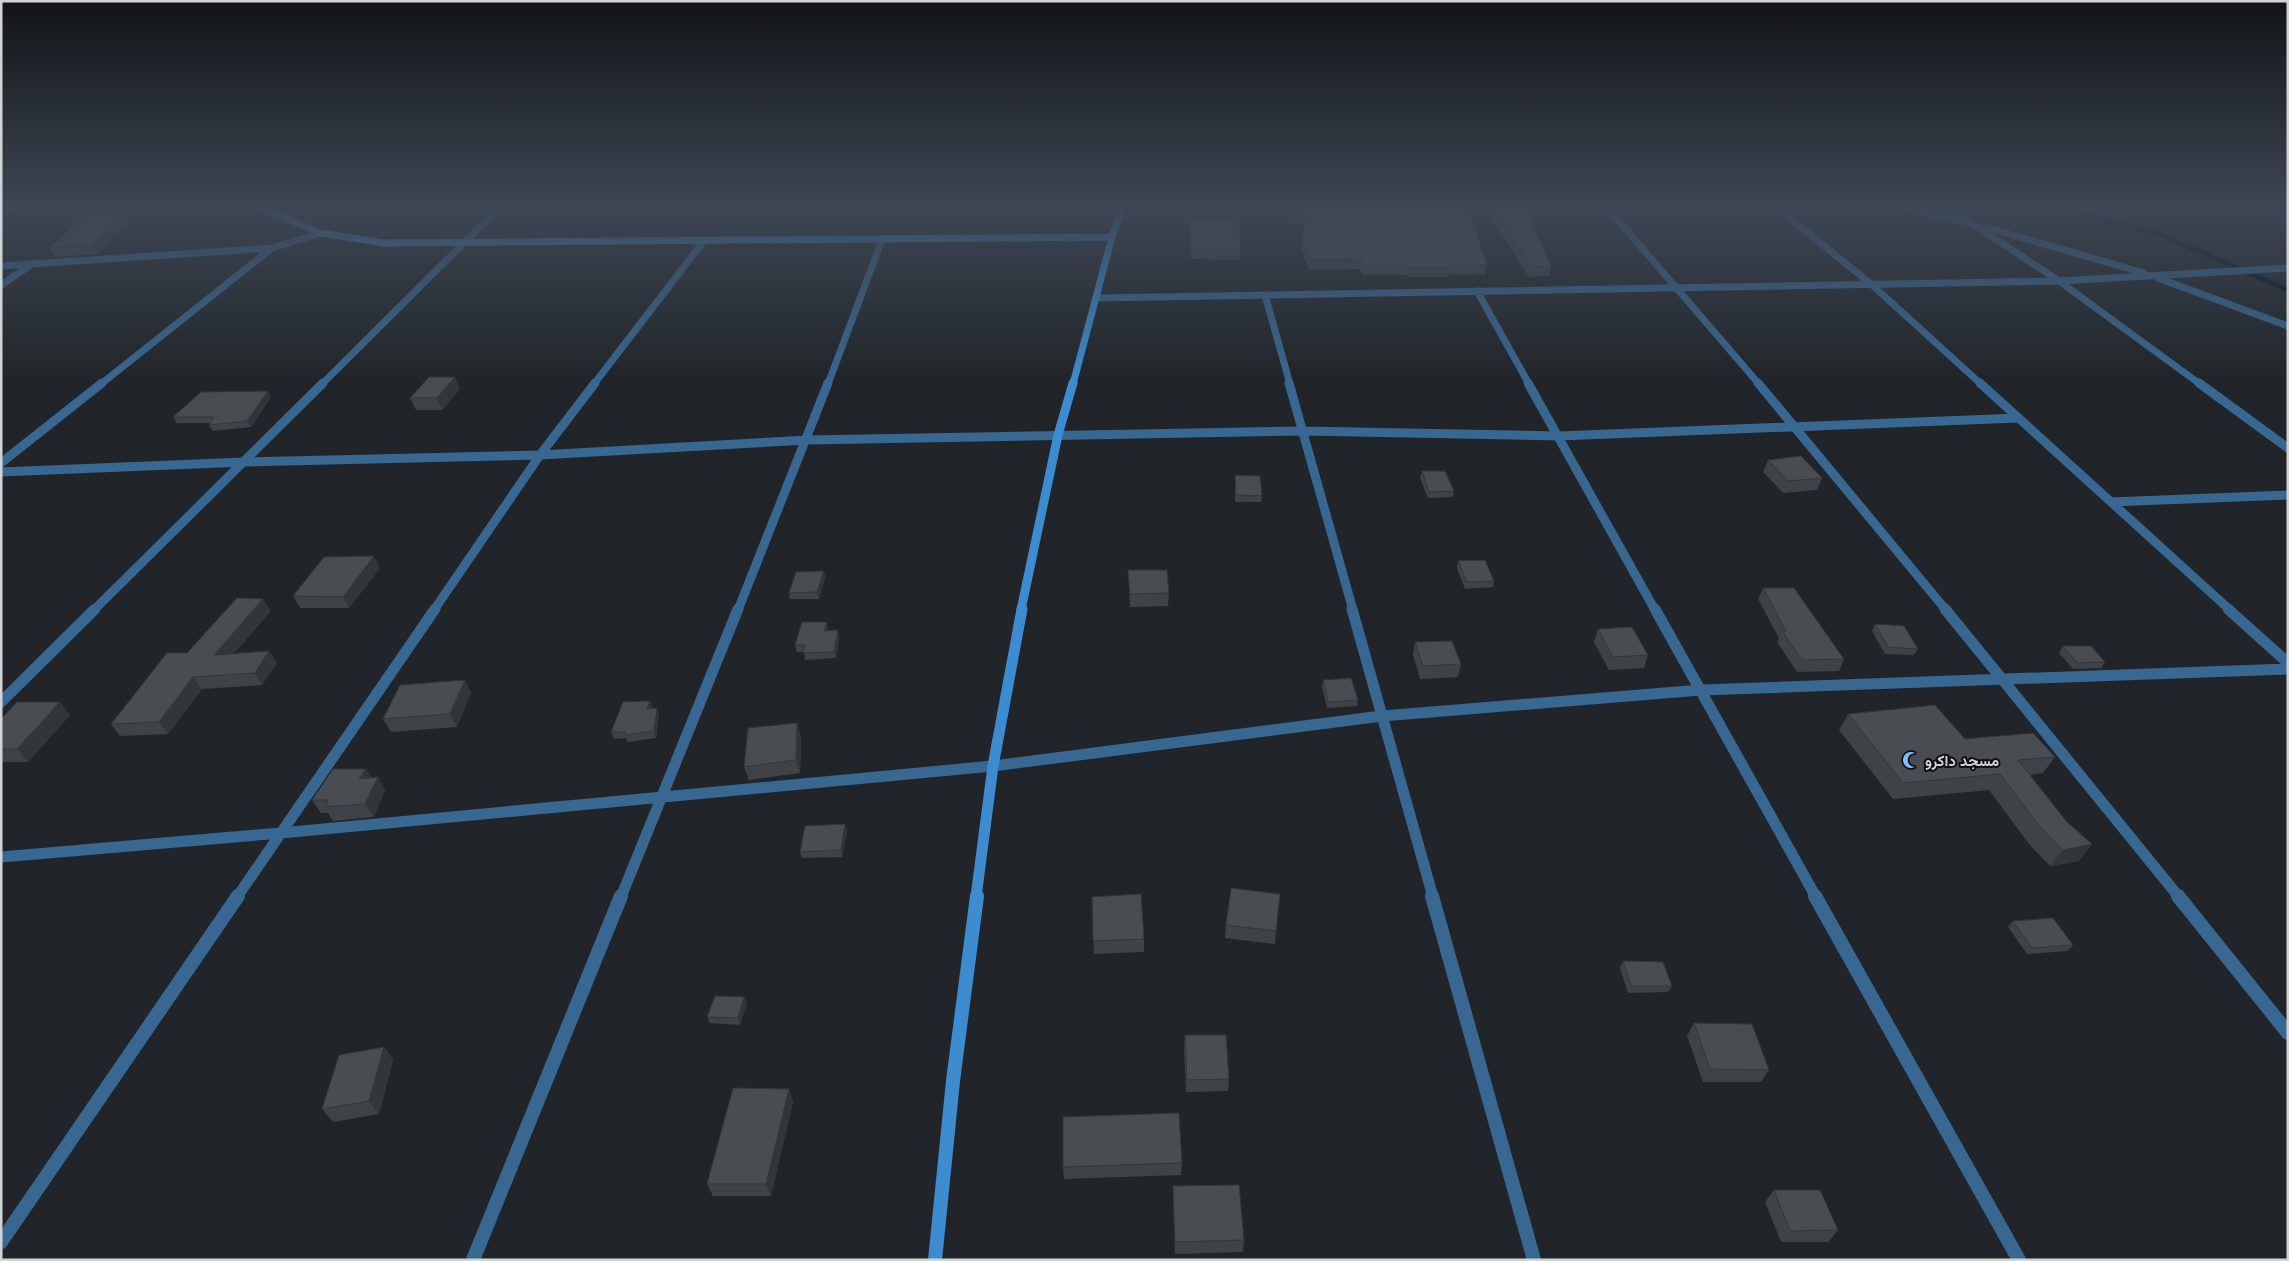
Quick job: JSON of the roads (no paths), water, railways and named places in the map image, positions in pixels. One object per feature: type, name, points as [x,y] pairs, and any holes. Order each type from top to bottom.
[{"type":"main road","points":[[934,1260],[953,1081],[993,766],[1026,585],[1058,435],[1098,298],[1106,265]]},
{"type":"street","points":[[1,266],[30,265]]},
{"type":"street","points":[[1,286],[30,265]]},
{"type":"street","points":[[1,463],[251,265]]},
{"type":"street","points":[[1,702],[441,265]]},
{"type":"street","points":[[1,1242],[540,455],[686,265]]},
{"type":"street","points":[[473,1260],[807,440],[873,265]]},
{"type":"street","points":[[1657,265],[2006,680],[2288,1033]]},
{"type":"street","points":[[1847,265],[1871,284],[2288,663]]},
{"type":"street","points":[[2035,265],[2288,448]]},
{"type":"street","points":[[2114,265],[2152,276],[2288,326]]},
{"type":"street","points":[[1098,298],[2059,281],[2288,268]]},
{"type":"street","points":[[1477,291],[2019,1260]]},
{"type":"street","points":[[1265,295],[1534,1260]]},
{"type":"street","points":[[1,472],[244,462],[540,455],[807,440],[1303,431],[1558,436],[2018,418]]},
{"type":"street","points":[[2111,502],[2288,495]]},
{"type":"street","points":[[1,857],[281,833],[993,766],[1382,716],[1701,690],[2288,669]]},
{"type":"waterway","points":[[2230,265],[2288,290]]},
{"type":"place","name":"مسجد داكرو","points":[[1911,760]]}]
